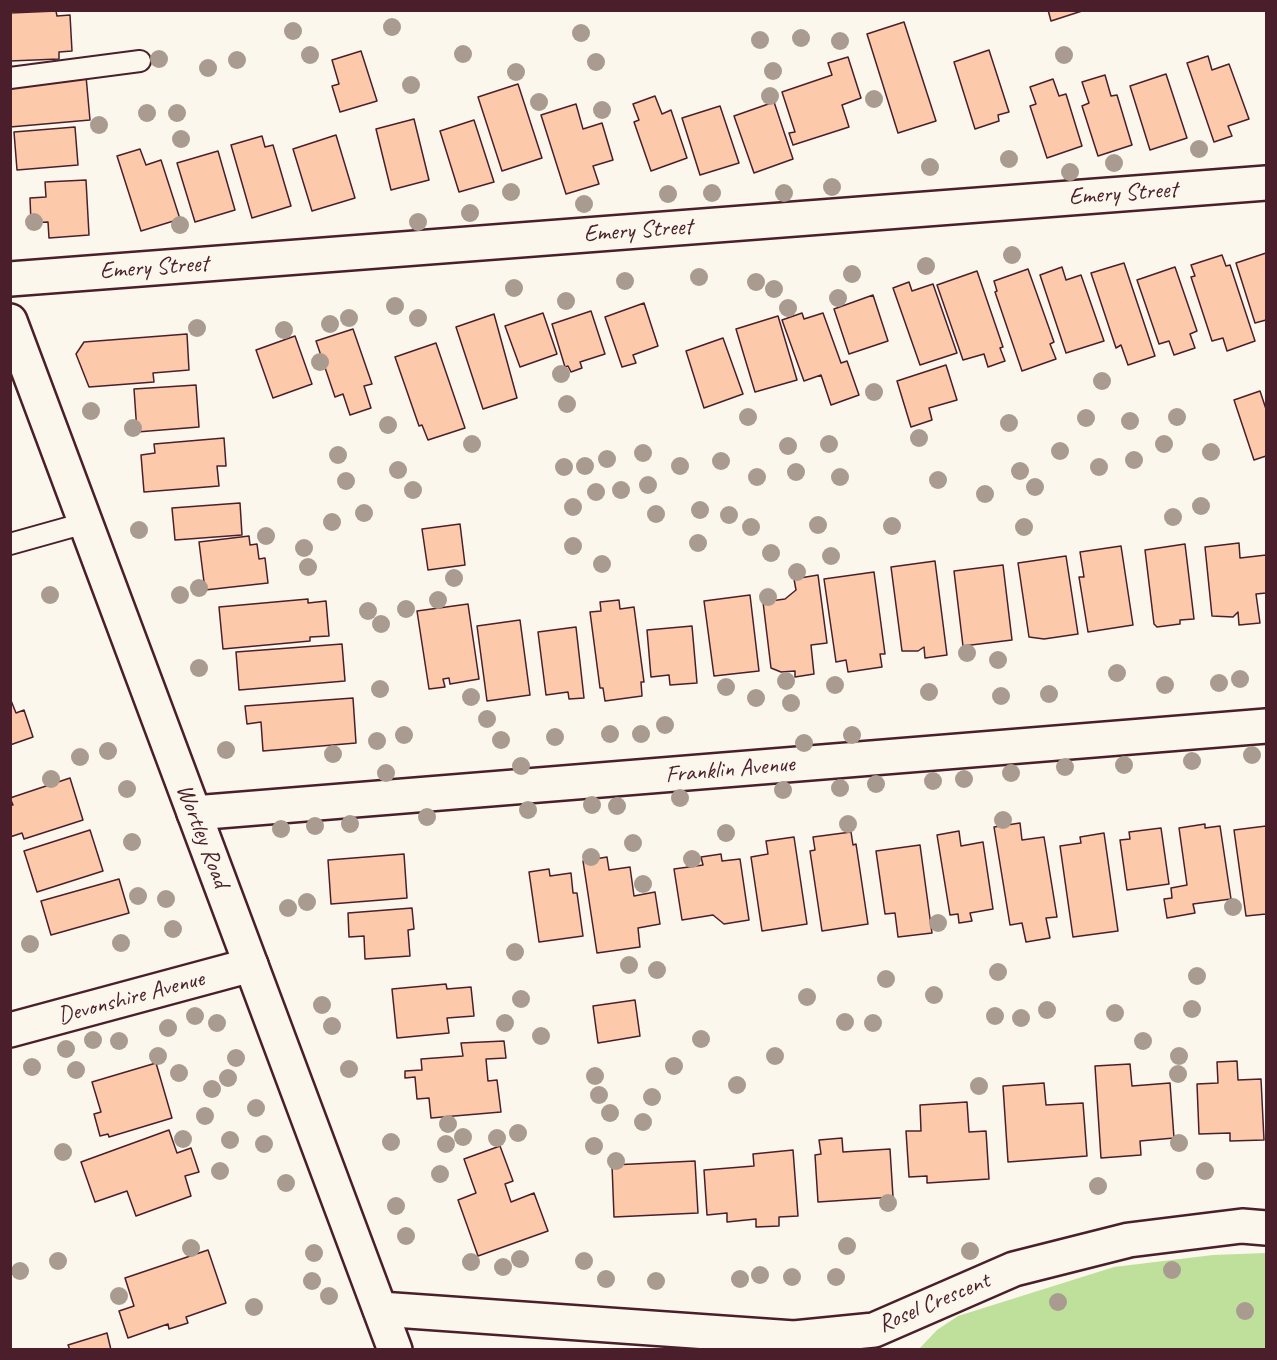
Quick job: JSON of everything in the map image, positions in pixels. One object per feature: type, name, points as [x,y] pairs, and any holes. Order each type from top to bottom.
[{"type":"street","name":"Emery Street","points":[[10,279],[1266,183]]},
{"type":"street","name":"Wortley Road","points":[[10,321],[395,1350]]},
{"type":"street","name":"Franklin Avenue","points":[[194,813],[1266,726]]},
{"type":"street","name":"Devonshire Avenue","points":[[10,1030],[251,965]]},
{"type":"street","name":"Rosel Crescent","points":[[380,1309],[794,1338],[878,1340],[1014,1269],[1129,1240],[1242,1226],[1266,1228]]},
{"type":"lane","points":[[10,78],[140,61]]},
{"type":"lane","points":[[10,544],[86,523]]},
{"type":"green space","points":[[1266,1253],[1266,1349],[919,1349],[937,1330],[958,1316],[1114,1267],[1213,1255]]},
{"type":"building","points":[[1048,10],[1082,10],[1082,11],[1051,21]]},
{"type":"building","points":[[56,11],[57,16],[70,15],[72,51],[59,52],[59,59],[10,61],[10,13]]},
{"type":"building","points":[[904,22],[936,121],[898,133],[867,34]]},
{"type":"building","points":[[989,50],[1009,112],[998,115],[999,121],[975,129],[954,62]]},
{"type":"building","points":[[361,51],[377,101],[340,112],[332,86],[339,84],[332,60]]},
{"type":"building","points":[[1208,56],[1212,70],[1229,64],[1249,119],[1228,126],[1232,136],[1214,142],[1187,63]]},
{"type":"building","points":[[848,57],[861,98],[842,105],[849,127],[793,145],[789,133],[795,132],[782,92],[832,75],[828,63]]},
{"type":"building","points":[[1166,74],[1187,138],[1150,150],[1130,86]]},
{"type":"building","points":[[1105,75],[1111,96],[1117,95],[1132,145],[1098,156],[1082,106],[1089,103],[1082,82]]},
{"type":"building","points":[[86,76],[90,120],[10,127],[10,82]]},
{"type":"building","points":[[1053,79],[1059,96],[1066,94],[1082,146],[1047,158],[1030,106],[1036,104],[1030,87]]},
{"type":"building","points":[[518,84],[542,158],[502,171],[478,97]]},
{"type":"building","points":[[655,96],[662,114],[671,110],[687,158],[651,171],[634,122],[639,120],[633,104]]},
{"type":"building","points":[[774,102],[793,159],[754,173],[734,116]]},
{"type":"building","points":[[576,104],[583,129],[602,123],[613,160],[593,166],[599,184],[566,194],[541,115]]},
{"type":"building","points":[[720,106],[739,163],[700,175],[682,118]]},
{"type":"building","points":[[414,119],[429,180],[391,190],[376,129]]},
{"type":"building","points":[[474,120],[494,182],[459,192],[440,131]]},
{"type":"building","points":[[75,127],[78,165],[17,170],[14,132]]},
{"type":"building","points":[[336,135],[355,198],[312,211],[293,149]]},
{"type":"building","points":[[262,136],[265,147],[273,145],[291,206],[252,218],[231,145]]},
{"type":"building","points":[[140,149],[146,165],[161,160],[180,219],[141,231],[117,156]]},
{"type":"building","points":[[218,151],[235,210],[195,222],[177,163]]},
{"type":"building","points":[[86,180],[89,235],[49,238],[48,222],[31,223],[30,198],[46,197],[45,182]]},
{"type":"building","points":[[1266,253],[1266,320],[1255,323],[1236,263]]},
{"type":"building","points":[[1222,255],[1226,266],[1230,265],[1255,341],[1227,351],[1223,338],[1212,341],[1191,277],[1195,276],[1191,265]]},
{"type":"building","points":[[1124,263],[1155,356],[1128,365],[1121,345],[1116,348],[1091,273]]},
{"type":"building","points":[[1062,267],[1066,280],[1081,275],[1104,341],[1066,353],[1040,275]]},
{"type":"building","points":[[1175,267],[1197,331],[1190,334],[1195,348],[1174,355],[1169,341],[1159,344],[1137,280]]},
{"type":"building","points":[[1028,269],[1054,342],[1050,344],[1056,359],[1022,371],[995,292],[997,291],[994,281]]},
{"type":"building","points":[[977,271],[1003,347],[1000,348],[1005,361],[988,367],[984,354],[963,360],[937,285]]},
{"type":"building","points":[[909,282],[912,291],[933,284],[957,353],[920,365],[893,288]]},
{"type":"building","points":[[873,295],[888,341],[849,354],[834,309]]},
{"type":"building","points":[[644,303],[658,346],[633,355],[636,363],[622,367],[605,317]]},
{"type":"building","points":[[591,311],[605,354],[580,362],[582,368],[571,372],[568,366],[565,367],[552,324]]},
{"type":"building","points":[[543,313],[557,354],[520,367],[505,326]]},
{"type":"building","points":[[802,313],[804,319],[823,313],[841,363],[847,361],[859,395],[831,405],[821,375],[804,381],[782,320]]},
{"type":"building","points":[[494,314],[517,398],[483,409],[456,327]]},
{"type":"building","points":[[778,316],[797,380],[755,392],[736,329]]},
{"type":"building","points":[[353,329],[372,384],[364,386],[371,408],[350,415],[343,394],[335,397],[316,341]]},
{"type":"building","points":[[187,334],[189,370],[153,373],[154,382],[89,387],[76,354],[84,342]]},
{"type":"building","points":[[295,336],[312,384],[273,398],[256,350]]},
{"type":"building","points":[[723,338],[743,394],[704,408],[686,351]]},
{"type":"building","points":[[436,343],[465,428],[428,440],[422,425],[419,426],[395,357]]},
{"type":"building","points":[[946,365],[957,400],[929,408],[932,420],[911,427],[897,381]]},
{"type":"building","points":[[196,385],[199,427],[137,432],[134,389]]},
{"type":"building","points":[[1260,391],[1266,409],[1266,456],[1254,460],[1234,400]]},
{"type":"building","points":[[224,438],[226,466],[217,466],[219,486],[144,492],[141,455],[155,453],[154,444]]},
{"type":"building","points":[[240,503],[242,535],[175,540],[172,508]]},
{"type":"building","points":[[460,524],[465,565],[428,570],[422,529]]},
{"type":"building","points":[[249,536],[250,545],[257,544],[259,559],[265,558],[268,583],[205,590],[199,542]]},
{"type":"building","points":[[1239,543],[1240,558],[1266,555],[1266,593],[1256,594],[1260,623],[1239,625],[1238,612],[1233,617],[1212,616],[1205,547]]},
{"type":"building","points":[[1185,544],[1194,619],[1180,620],[1180,624],[1157,627],[1154,624],[1145,550]]},
{"type":"building","points":[[1121,546],[1133,625],[1088,632],[1079,577],[1084,577],[1080,552]]},
{"type":"building","points":[[1066,556],[1078,634],[1044,639],[1029,637],[1018,563]]},
{"type":"building","points":[[935,561],[947,655],[925,658],[924,647],[918,651],[902,651],[891,567]]},
{"type":"building","points":[[1003,565],[1012,640],[963,646],[954,571]]},
{"type":"building","points":[[874,572],[885,654],[880,654],[882,667],[848,672],[846,660],[836,662],[824,579]]},
{"type":"building","points":[[818,575],[827,643],[811,645],[814,674],[795,677],[795,671],[781,672],[771,668],[763,602],[785,599],[796,590],[794,579]]},
{"type":"building","points":[[750,595],[759,671],[714,676],[704,601]]},
{"type":"building","points":[[308,599],[308,603],[326,601],[329,636],[310,637],[310,641],[223,649],[219,607]]},
{"type":"building","points":[[619,600],[620,609],[634,607],[644,682],[641,682],[642,696],[605,701],[603,688],[600,688],[590,612],[601,611],[600,602]]},
{"type":"building","points":[[468,604],[479,679],[450,684],[449,678],[443,679],[445,687],[429,689],[417,611]]},
{"type":"building","points":[[520,620],[530,695],[487,701],[477,626]]},
{"type":"building","points":[[692,626],[697,683],[670,685],[669,675],[651,677],[647,630]]},
{"type":"building","points":[[576,627],[584,698],[569,699],[568,692],[546,695],[538,632]]},
{"type":"building","points":[[342,644],[345,681],[239,690],[236,652]]},
{"type":"building","points":[[10,698],[16,713],[24,710],[33,737],[10,745]]},
{"type":"building","points":[[353,698],[356,743],[263,751],[261,722],[247,724],[245,706]]},
{"type":"building","points":[[70,778],[83,820],[24,839],[22,833],[10,837],[10,805],[13,805],[10,798]]},
{"type":"building","points":[[1020,823],[1022,840],[1044,837],[1057,917],[1046,918],[1050,938],[1026,942],[1022,923],[1010,925],[994,827]]},
{"type":"building","points":[[1205,824],[1205,828],[1220,826],[1231,899],[1193,904],[1195,913],[1167,918],[1164,899],[1172,898],[1171,888],[1187,885],[1179,828]]},
{"type":"building","points":[[1266,826],[1266,914],[1246,916],[1234,830]]},
{"type":"building","points":[[1161,828],[1169,884],[1127,890],[1120,840],[1130,839],[1129,832]]},
{"type":"building","points":[[90,830],[103,871],[37,892],[24,851]]},
{"type":"building","points":[[959,831],[961,846],[983,842],[993,909],[970,913],[972,921],[959,923],[958,914],[950,915],[937,835]]},
{"type":"building","points":[[851,832],[853,845],[856,844],[868,924],[822,931],[810,851],[815,850],[813,837]]},
{"type":"building","points":[[1104,833],[1118,931],[1073,937],[1060,846],[1081,843],[1080,837]]},
{"type":"building","points":[[794,837],[807,924],[762,931],[751,857],[768,854],[766,841]]},
{"type":"building","points":[[920,845],[932,933],[898,937],[895,913],[885,914],[876,851]]},
{"type":"building","points":[[404,854],[407,898],[331,904],[328,860]]},
{"type":"building","points":[[721,854],[722,861],[740,859],[749,920],[724,924],[713,915],[682,920],[674,869],[703,865],[701,857]]},
{"type":"building","points":[[607,857],[609,870],[630,867],[634,896],[655,892],[660,924],[638,928],[640,947],[597,953],[583,861]]},
{"type":"building","points":[[549,869],[550,876],[571,873],[573,893],[577,893],[583,936],[539,942],[529,872]]},
{"type":"building","points":[[119,879],[129,913],[51,935],[41,901]]},
{"type":"building","points":[[412,908],[414,929],[408,930],[410,956],[365,959],[364,936],[349,937],[348,913]]},
{"type":"building","points":[[446,984],[447,989],[471,987],[474,1016],[447,1018],[449,1033],[397,1038],[392,989]]},
{"type":"building","points":[[635,1000],[640,1036],[598,1043],[593,1006]]},
{"type":"building","points":[[504,1041],[506,1058],[486,1059],[488,1081],[497,1080],[501,1112],[431,1118],[429,1098],[417,1099],[415,1077],[405,1078],[405,1071],[422,1070],[421,1059],[463,1056],[461,1043]]},
{"type":"building","points":[[1237,1061],[1238,1080],[1261,1079],[1264,1140],[1230,1141],[1230,1133],[1199,1134],[1197,1084],[1218,1083],[1217,1062]]},
{"type":"building","points":[[156,1063],[172,1118],[109,1137],[108,1134],[100,1136],[94,1114],[101,1112],[92,1082]]},
{"type":"building","points":[[1130,1064],[1132,1086],[1170,1083],[1174,1138],[1140,1141],[1141,1155],[1101,1158],[1095,1066]]},
{"type":"building","points":[[1044,1083],[1046,1105],[1083,1103],[1087,1156],[1008,1162],[1003,1086]]},
{"type":"building","points":[[967,1102],[969,1132],[986,1131],[989,1179],[927,1183],[927,1176],[909,1177],[906,1131],[921,1131],[920,1105]]},
{"type":"building","points":[[169,1130],[177,1153],[191,1148],[199,1172],[185,1176],[191,1196],[136,1216],[127,1191],[95,1202],[81,1162]]},
{"type":"building","points":[[842,1138],[843,1152],[890,1149],[893,1197],[818,1202],[815,1155],[821,1154],[819,1140]]},
{"type":"building","points":[[500,1146],[513,1181],[505,1184],[511,1202],[534,1193],[548,1231],[478,1256],[458,1200],[476,1193],[464,1159]]},
{"type":"building","points":[[793,1150],[798,1216],[779,1217],[779,1226],[756,1227],[756,1219],[727,1222],[727,1213],[707,1215],[704,1170],[754,1166],[753,1154]]},
{"type":"building","points":[[695,1161],[698,1213],[614,1217],[612,1165]]},
{"type":"building","points":[[208,1250],[226,1303],[186,1317],[188,1323],[169,1329],[168,1324],[128,1338],[119,1311],[134,1306],[125,1278]]},
{"type":"building","points":[[107,1333],[111,1350],[70,1350],[68,1345]]}]
